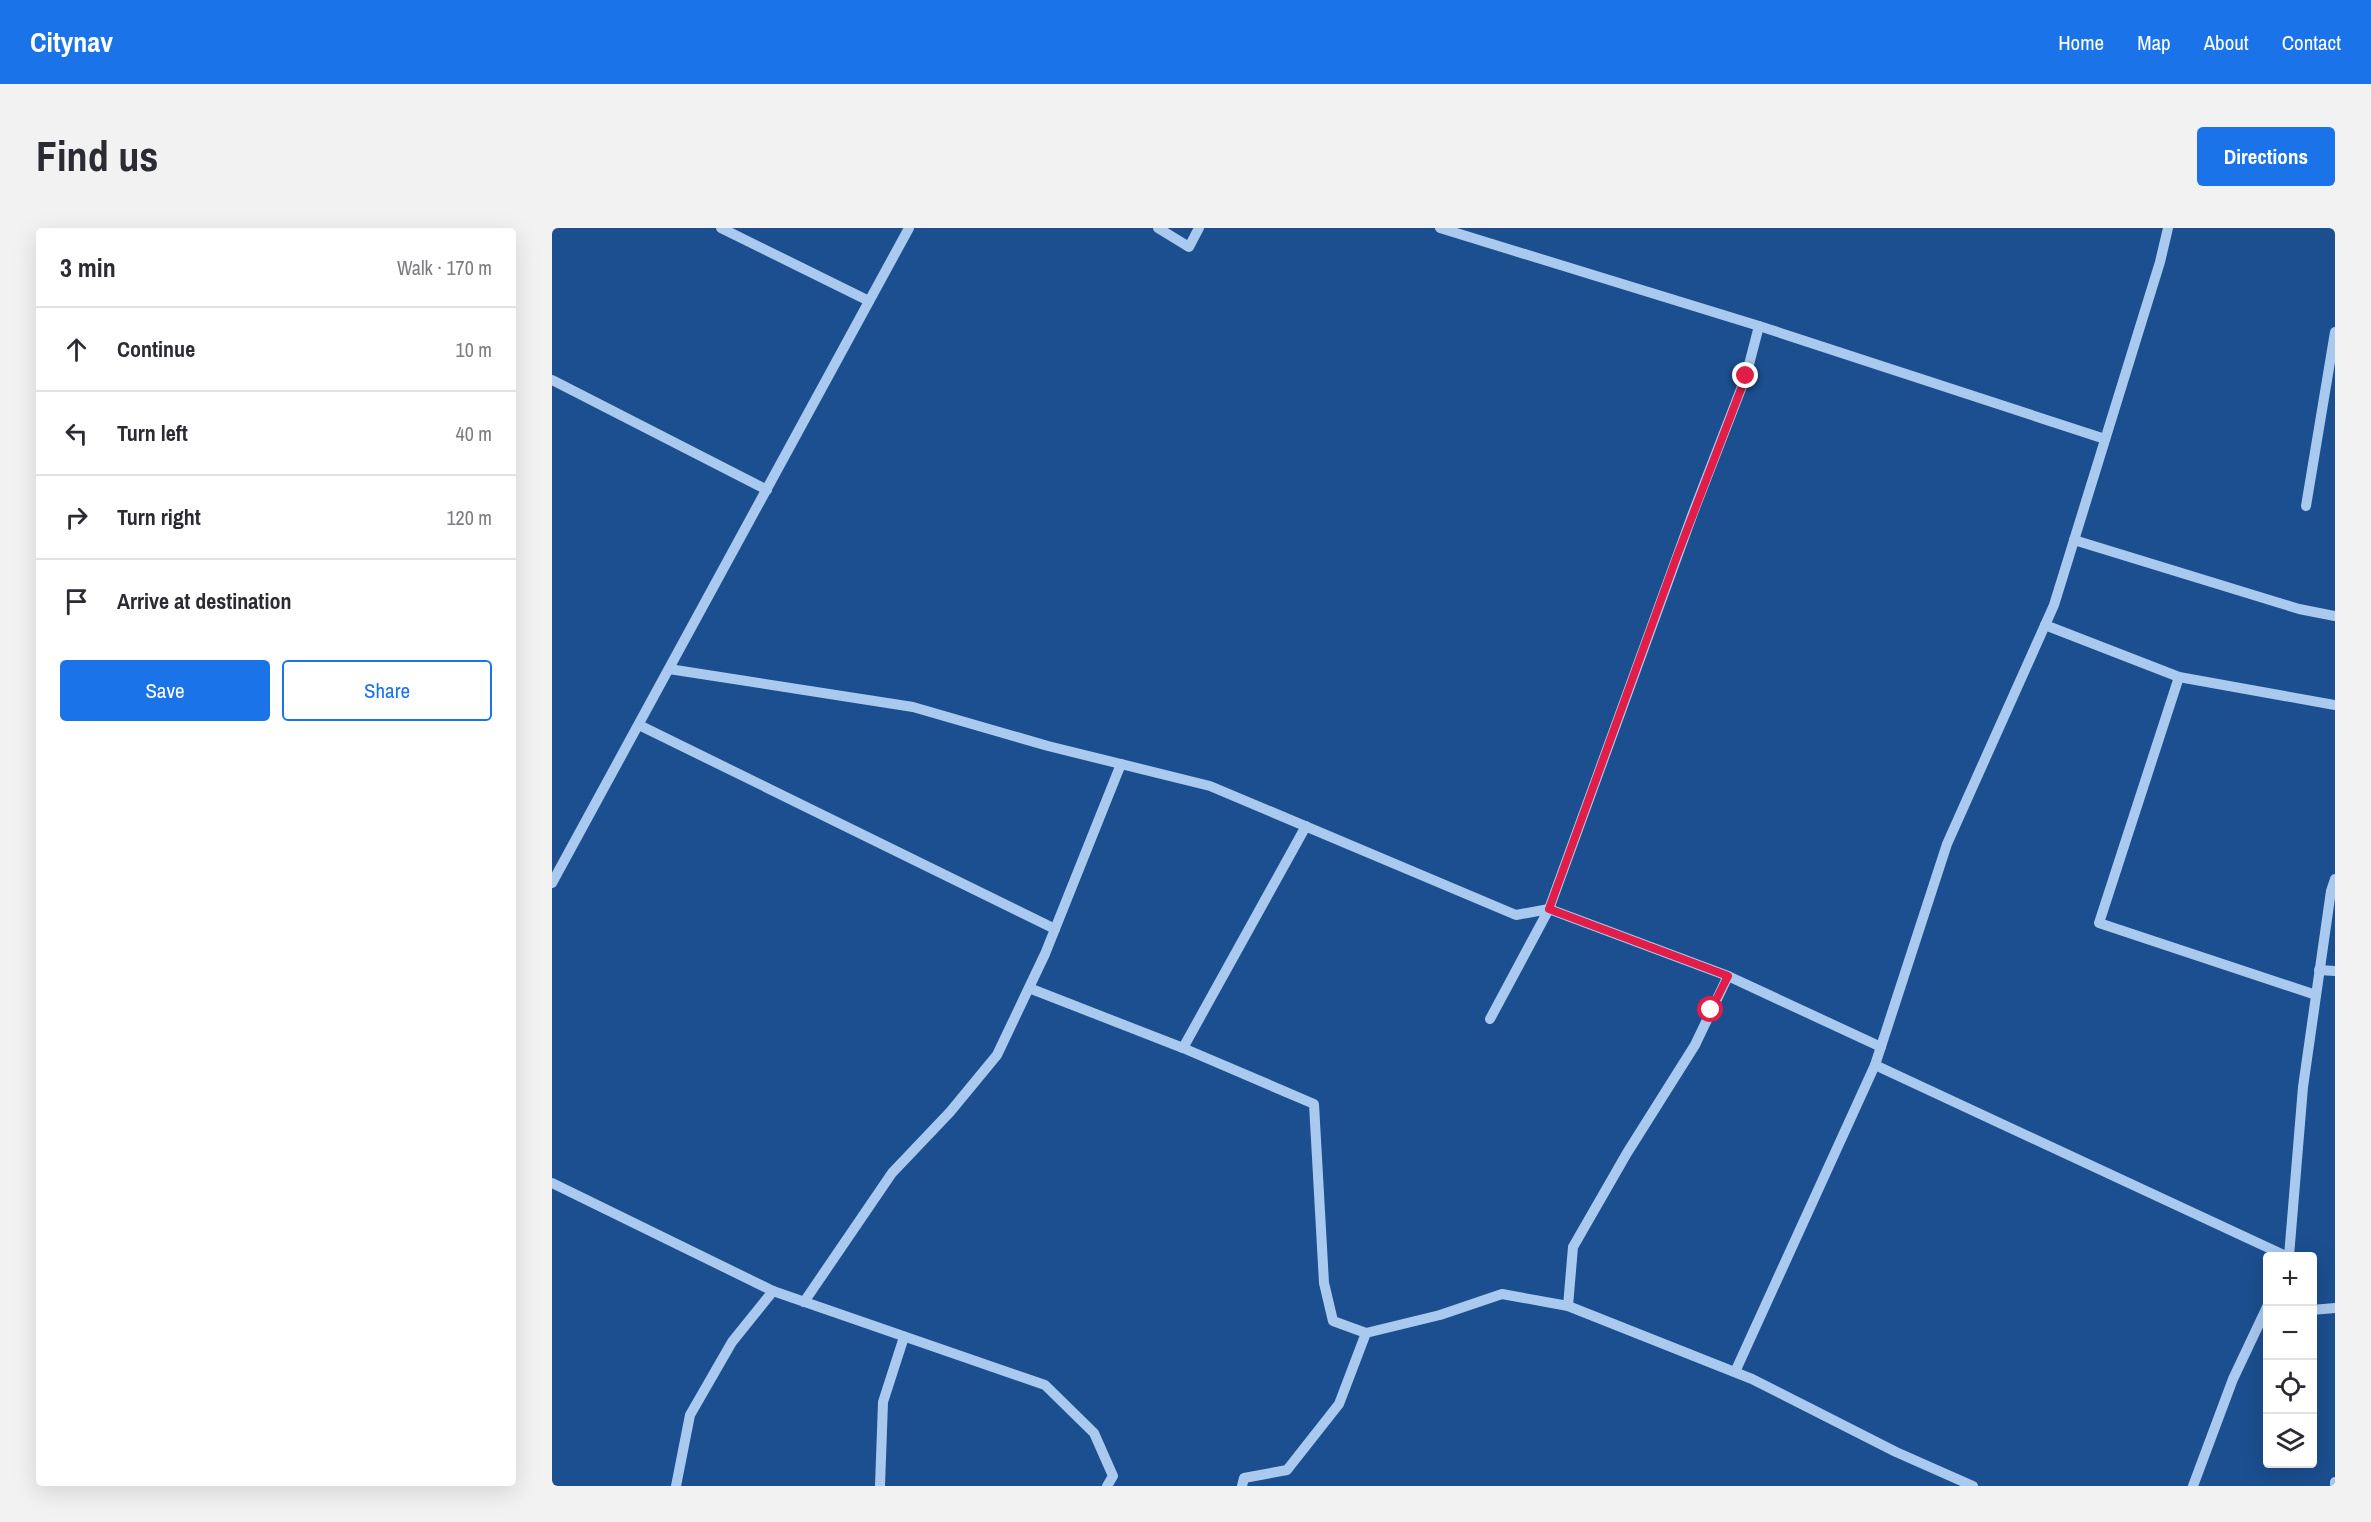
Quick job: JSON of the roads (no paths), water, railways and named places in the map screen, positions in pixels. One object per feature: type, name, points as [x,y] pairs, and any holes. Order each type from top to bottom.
[{"type":"street","points":[[721,228],[869,301]]},
{"type":"street","points":[[552,883],[909,228]]},
{"type":"street","points":[[1158,228],[1189,247],[1199,228]]},
{"type":"street","points":[[1440,228],[1759,326],[2105,439]]},
{"type":"street","points":[[1735,1372],[1875,1065],[1947,844],[2054,605],[2160,262],[2168,228]]},
{"type":"street","points":[[1490,1019],[1549,909],[1677,556],[1746,376],[1759,326]]},
{"type":"street","points":[[2306,506],[2335,332]]},
{"type":"street","points":[[552,380],[767,490]]},
{"type":"street","points":[[2074,540],[2299,609],[2335,616]]},
{"type":"street","points":[[2045,625],[2179,677],[2335,705]]},
{"type":"street","points":[[669,669],[913,707],[1048,746],[1210,786],[1516,915],[1549,909],[1728,976],[1881,1047]]},
{"type":"street","points":[[2179,677],[2099,923],[2316,995]]},
{"type":"street","points":[[639,725],[1055,929]]},
{"type":"street","points":[[804,1302],[892,1173],[950,1112],[998,1055],[1055,929],[1121,764]]},
{"type":"street","points":[[1183,1048],[1306,826]]},
{"type":"street","points":[[2288,1252],[2303,1088],[2331,891],[2335,879]]},
{"type":"street","points":[[2319,970],[2335,971]]},
{"type":"street","points":[[1568,1306],[1573,1247],[1627,1153],[1695,1045],[1728,976]]},
{"type":"street","points":[[1029,988],[1183,1048],[1314,1104],[1324,1283],[1333,1321],[1366,1333],[1440,1315],[1502,1294],[1568,1306],[1735,1372],[1896,1452],[1972,1486]]},
{"type":"street","points":[[1875,1065],[2277,1252]]},
{"type":"street","points":[[552,1183],[773,1291],[1045,1385],[1094,1433],[1113,1476],[1107,1486]]},
{"type":"street","points":[[676,1486],[690,1415],[732,1342],[773,1291]]},
{"type":"street","points":[[2317,1310],[2335,1308]]},
{"type":"street","points":[[2193,1486],[2233,1379],[2263,1318]]},
{"type":"street","points":[[1242,1486],[1244,1478],[1287,1470],[1339,1404],[1366,1333]]},
{"type":"street","points":[[880,1486],[883,1402],[904,1337]]}]
